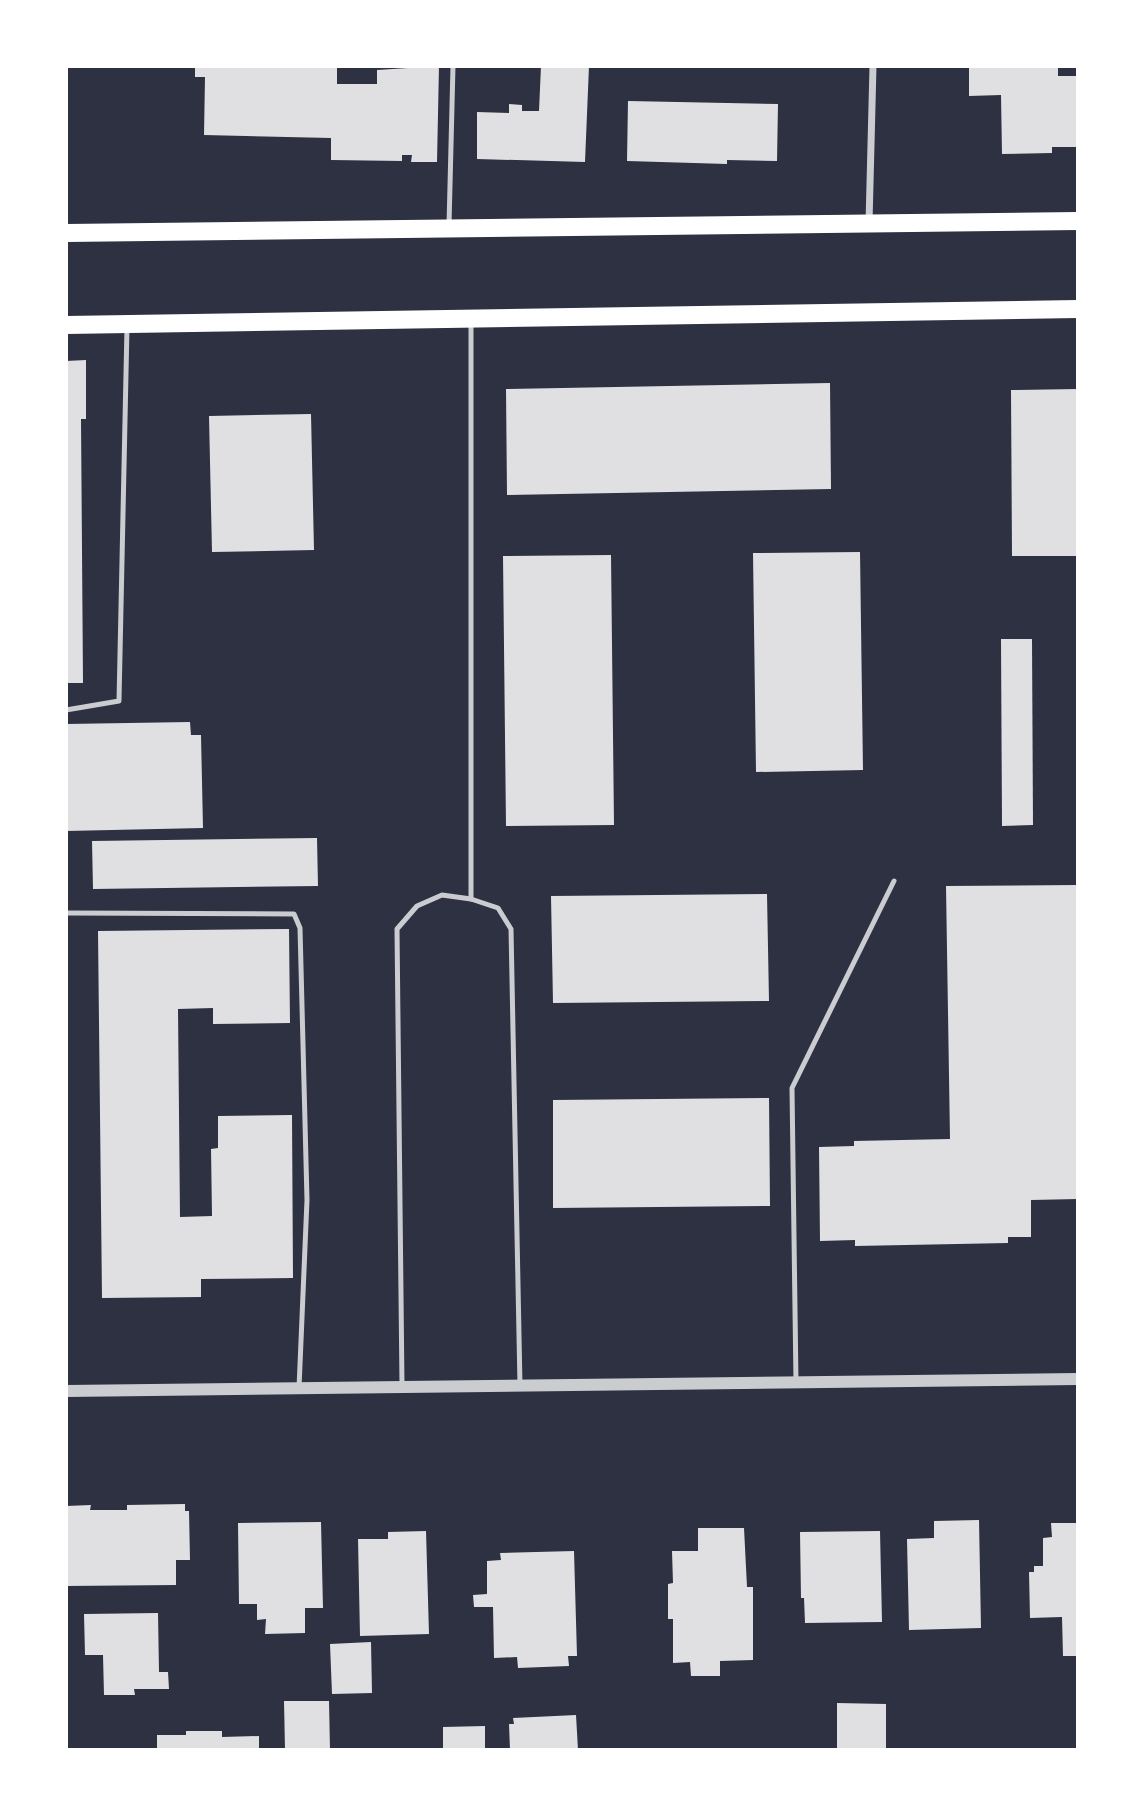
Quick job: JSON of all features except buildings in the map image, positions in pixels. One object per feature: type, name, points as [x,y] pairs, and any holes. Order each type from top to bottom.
[{"type":"main road","points":[[66,233],[1077,221]]},
{"type":"main road","points":[[66,325],[1077,309]]},
{"type":"street","points":[[869,223],[873,66]]},
{"type":"street","points":[[66,1391],[1077,1379]]},
{"type":"lane","points":[[449,228],[453,66]]},
{"type":"lane","points":[[471,319],[471,899]]},
{"type":"lane","points":[[66,710],[118,701],[127,324]]},
{"type":"lane","points":[[796,1383],[792,1088],[894,881]]},
{"type":"lane","points":[[402,1387],[397,929],[417,906],[442,895],[471,899],[498,908],[511,929],[520,1386]]},
{"type":"lane","points":[[66,913],[294,914],[300,928],[307,1200],[299,1388]]}]
